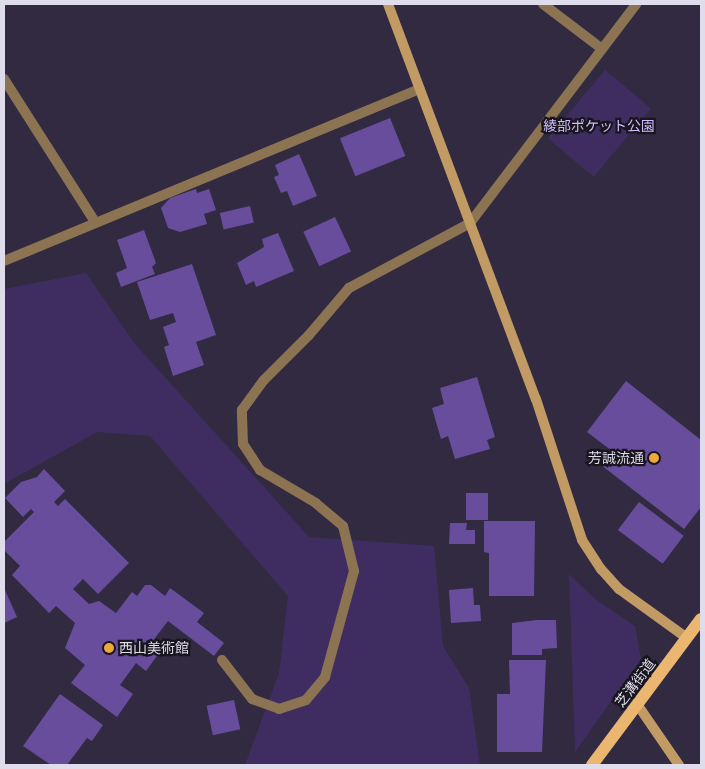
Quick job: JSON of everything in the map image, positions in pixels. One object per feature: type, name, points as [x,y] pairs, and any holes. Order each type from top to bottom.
[{"type":"main road","name":"芝溝街道","points":[[592,765],[701,619]]},
{"type":"street","points":[[388,4],[536,399],[582,540],[601,569],[619,589],[687,638]]},
{"type":"street","points":[[543,4],[602,49]]},
{"type":"street","points":[[222,660],[252,699],[279,709],[306,700],[325,678],[354,571],[343,526],[316,503],[260,470],[243,444],[242,410],[264,380],[309,335],[349,288],[470,223],[636,4]]},
{"type":"street","points":[[4,79],[95,222]]},
{"type":"street","points":[[4,261],[420,89]]},
{"type":"street","points":[[637,704],[679,765]]},
{"type":"green space","name":"綾部ポケット公園","points":[[605,70],[651,109],[594,177],[548,138]]},
{"type":"green space","points":[[86,273],[135,344],[309,537],[434,546],[443,646],[469,688],[480,765],[245,765],[279,673],[288,596],[150,436],[97,432],[4,484],[4,289]]},
{"type":"green space","points":[[569,574],[595,599],[635,626],[641,659],[575,752]]},
{"type":"building","points":[[390,118],[405,156],[355,176],[340,138]]},
{"type":"building","points":[[299,154],[317,196],[293,206],[287,191],[281,193],[274,177],[279,175],[275,165]]},
{"type":"building","points":[[196,189],[197,193],[209,189],[216,210],[204,214],[207,224],[180,232],[168,228],[161,208],[170,198]]},
{"type":"building","points":[[250,206],[254,223],[224,230],[220,213]]},
{"type":"building","points":[[335,217],[351,251],[319,266],[303,232]]},
{"type":"building","points":[[144,230],[156,263],[152,267],[155,274],[121,287],[116,273],[127,268],[117,240]]},
{"type":"building","points":[[278,233],[294,271],[256,287],[254,281],[246,285],[237,263],[264,247],[262,239]]},
{"type":"building","points":[[192,264],[216,335],[196,342],[204,365],[173,376],[164,347],[169,345],[163,327],[176,322],[173,313],[150,320],[137,282]]},
{"type":"building","points":[[477,377],[495,437],[487,440],[490,449],[455,459],[448,436],[441,439],[432,408],[444,404],[440,388]]},
{"type":"building","name":"芳誠流通","points":[[626,381],[701,440],[701,507],[684,529],[601,465],[612,451],[587,432]]},
{"type":"building","points":[[44,469],[65,491],[54,502],[58,506],[65,499],[129,563],[98,594],[83,579],[73,589],[89,604],[99,601],[116,613],[132,592],[137,596],[145,585],[151,585],[165,596],[170,588],[204,613],[197,622],[224,643],[214,656],[168,621],[152,642],[162,649],[146,671],[136,663],[120,685],[133,694],[117,717],[71,683],[85,665],[65,648],[75,623],[56,606],[49,613],[12,575],[20,566],[4,550],[4,542],[34,512],[31,509],[23,517],[5,498],[21,482],[37,477]]},
{"type":"building","points":[[466,493],[488,493],[488,520],[466,520]]},
{"type":"building","points":[[639,502],[684,536],[663,564],[618,530]]},
{"type":"building","points":[[484,521],[535,521],[534,596],[489,596],[489,553],[484,552]]},
{"type":"building","points":[[450,523],[467,523],[466,530],[475,530],[475,544],[449,544]]},
{"type":"building","points":[[4,588],[17,617],[4,623]]},
{"type":"building","points":[[473,588],[474,605],[480,605],[481,621],[451,623],[449,590]]},
{"type":"building","points":[[556,620],[557,648],[542,649],[542,655],[512,655],[512,623]]},
{"type":"building","points":[[509,660],[546,660],[542,752],[497,752],[497,694],[510,694]]},
{"type":"building","points":[[60,694],[103,725],[92,741],[87,738],[67,765],[51,765],[23,746]]},
{"type":"building","points":[[234,700],[240,729],[213,735],[207,706]]},
{"type":"place","name":"芳誠流通","points":[[654,458]]},
{"type":"place","name":"西山美術館","points":[[109,648]]}]
